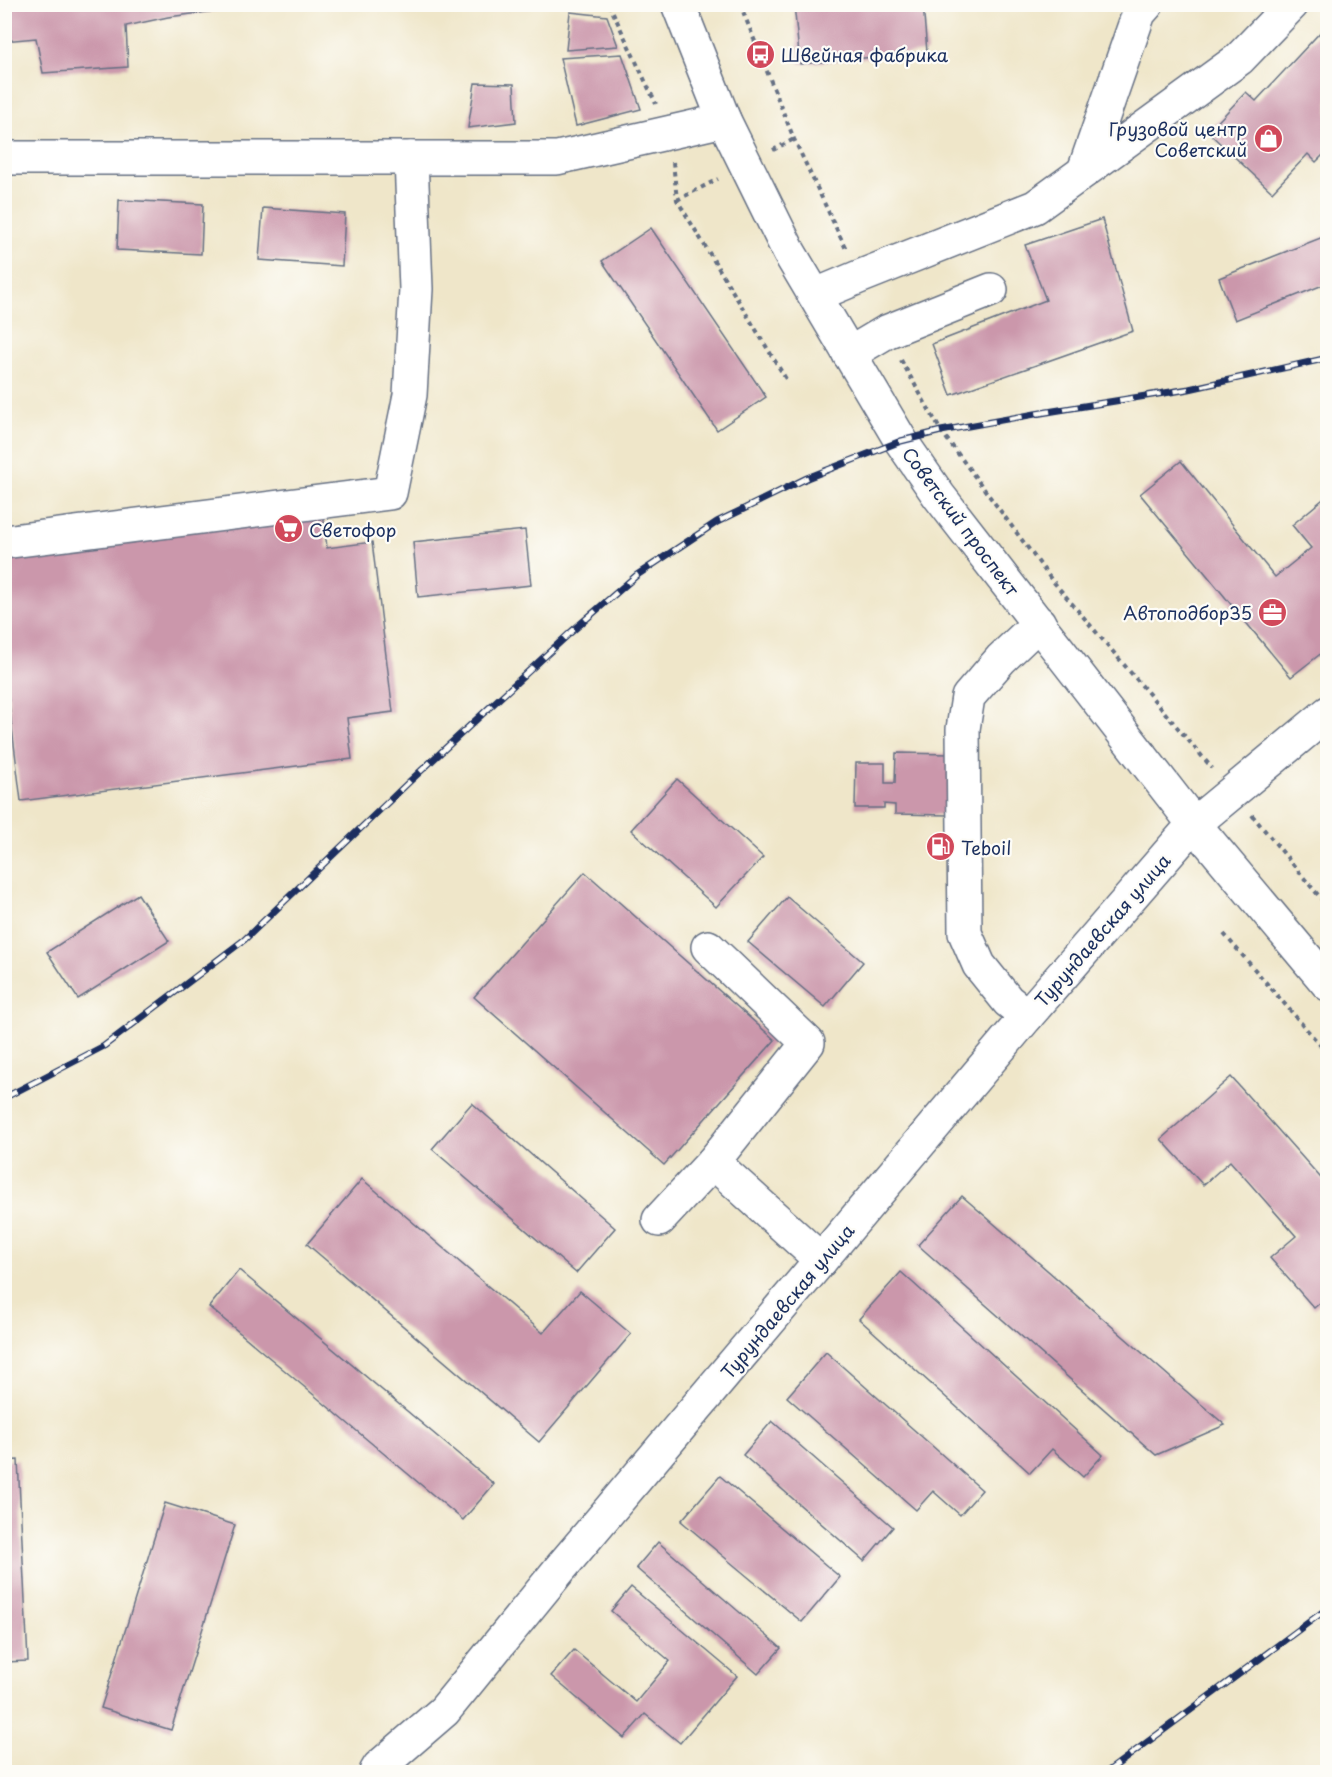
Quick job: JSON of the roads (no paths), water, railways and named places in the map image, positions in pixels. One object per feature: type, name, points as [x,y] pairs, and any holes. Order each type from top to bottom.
[{"type":"street","name":"Советский проспект","points":[[678,4],[724,120],[789,252],[901,441],[939,496],[1194,824],[1328,984]]},
{"type":"street","points":[[1084,171],[1138,13],[1147,4]]},
{"type":"street","points":[[816,296],[1035,207],[1239,59],[1292,4]]},
{"type":"street","points":[[4,158],[556,158],[724,120]]},
{"type":"street","points":[[4,542],[390,493],[410,395],[416,289],[411,158]]},
{"type":"street","points":[[849,354],[885,332],[991,290]]},
{"type":"street","points":[[1027,1016],[1008,1001],[979,965],[965,933],[963,729],[968,697],[1001,659],[1040,623]]},
{"type":"street","name":"Турундаевская улица","points":[[373,1771],[444,1711],[559,1570],[1027,1016],[1194,824],[1328,713]]},
{"type":"street","points":[[659,1220],[713,1162],[807,1043],[708,947]]},
{"type":"street","points":[[713,1162],[821,1260]]},
{"type":"railway","points":[[4,1098],[104,1046],[244,940],[410,781],[570,633],[637,575],[717,522],[807,478],[901,441],[941,431],[1035,414],[1189,389],[1328,358]]},
{"type":"railway","points":[[1107,1772],[1328,1608]]},
{"type":"place","name":"Швейная фабрика","points":[[760,54]]},
{"type":"place","name":"Грузовой центр Советский","points":[[1268,138]]},
{"type":"place","name":"Светофор","points":[[288,529]]},
{"type":"place","name":"Автоподбор35","points":[[1273,612]]},
{"type":"place","name":"Teboil","points":[[940,847]]}]
